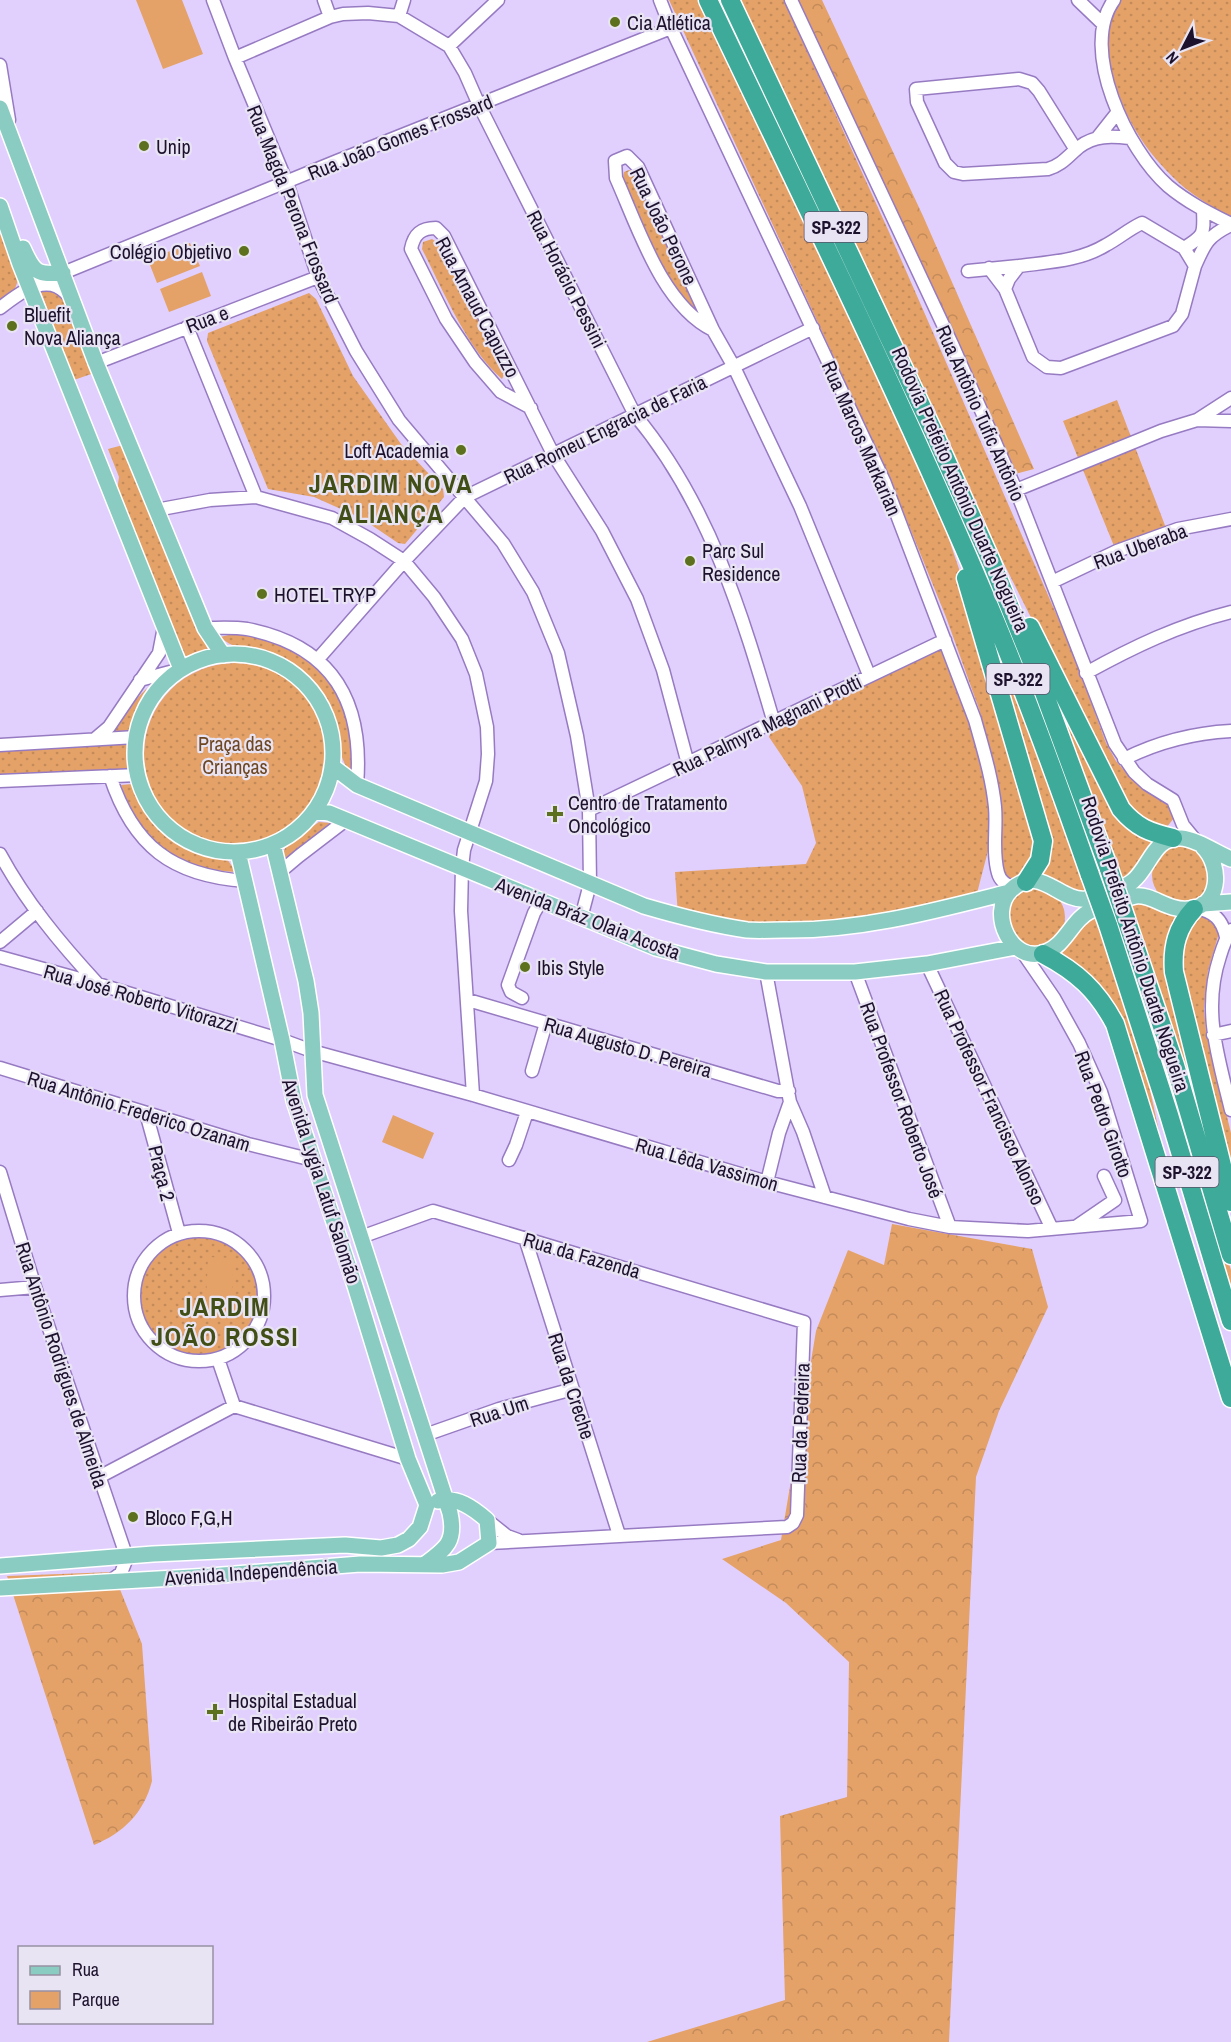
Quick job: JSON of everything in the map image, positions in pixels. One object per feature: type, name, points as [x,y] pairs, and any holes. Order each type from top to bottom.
[{"type":"highway","points":[[704,0],[725,36]]},
{"type":"highway","name":"Rodovia Prefeito Antônio Duarte Nogueira","points":[[708,0],[884,368],[992,563],[1042,687],[1109,869],[1175,1065],[1231,1255]]},
{"type":"highway","name":"Rodovia Prefeito Antônio Duarte Nogueira","points":[[731,0],[947,485],[1108,924],[1231,1321]]},
{"type":"highway","points":[[947,485],[999,563],[1115,799],[1129,819],[1138,826],[1148,832],[1173,838]]},
{"type":"highway","points":[[947,485],[981,625],[1043,841],[1040,860],[1016,887]]},
{"type":"highway","points":[[1198,907],[1186,917],[1175,940],[1174,972],[1231,1202]]},
{"type":"highway","points":[[1043,954],[1085,982],[1096,993],[1115,1024],[1231,1398]]},
{"type":"highway","points":[[1139,1025],[1185,1228],[1190,1266]]},
{"type":"main road","points":[[0,108],[96,363],[205,628],[223,655]]},
{"type":"main road","points":[[2,211],[31,264],[38,272],[63,273]]},
{"type":"main road","points":[[2,211],[30,288],[181,669]]},
{"type":"main road","points":[[19,241],[37,248],[48,238]]},
{"type":"main road","points":[[242,654],[260,658],[294,675],[312,693],[325,716],[332,741],[332,766],[324,792],[314,811],[302,824],[273,844],[238,852],[219,851],[200,846],[167,826],[154,811],[144,794],[135,763],[136,737],[141,717],[151,698],[181,669],[201,659],[223,655],[242,654]]},
{"type":"main road","name":"Avenida Bráz Olaia Acosta","points":[[332,766],[357,785],[644,906],[678,916],[748,930],[811,931],[866,925],[909,917],[1016,887]]},
{"type":"main road","name":"Avenida Bráz Olaia Acosta","points":[[314,811],[329,813],[662,950],[716,964],[766,972],[855,972],[927,964],[1018,949]]},
{"type":"main road","points":[[1231,859],[1186,839],[1173,838],[1156,849],[1141,873],[1129,885],[1087,899],[1066,895],[1042,882],[1016,887],[1002,906],[1001,918],[1003,928],[1018,949],[1043,954],[1057,946],[1070,929],[1092,910],[1137,896],[1148,897],[1171,908],[1231,902]]},
{"type":"main road","name":"Avenida Lygia Latuf Salomão","points":[[273,844],[306,981],[315,1095],[446,1499]]},
{"type":"main road","points":[[1198,907],[1214,889],[1217,871],[1210,854],[1202,846]]},
{"type":"main road","name":"Avenida Lygia Latuf Salomão","points":[[238,852],[282,1040],[289,1085],[356,1286],[400,1436],[427,1505]]},
{"type":"main road","points":[[339,1239],[351,1236],[361,1237]]},
{"type":"main road","points":[[425,1564],[444,1550],[451,1539],[453,1526],[446,1499]]},
{"type":"main road","points":[[427,1505],[446,1499],[474,1510],[487,1520],[489,1543]]},
{"type":"main road","name":"Avenida Independência","points":[[0,1566],[127,1558],[153,1554],[345,1545],[381,1548],[398,1545],[409,1539],[420,1527],[427,1505]]},
{"type":"main road","name":"Avenida Independência","points":[[0,1588],[210,1576],[360,1564],[459,1562],[489,1543]]},
{"type":"street","name":"Rua Magda Perona Frossard","points":[[213,0],[286,183],[318,277],[356,351],[399,420],[503,543],[533,592],[558,653],[577,736],[589,810],[590,884],[581,918]]},
{"type":"street","points":[[324,0],[330,18]]},
{"type":"street","points":[[399,16],[404,0]]},
{"type":"street","points":[[449,46],[498,0]]},
{"type":"street","name":"Rua Marcos Markarian","points":[[660,0],[671,28],[884,481],[945,640],[986,759],[995,807],[998,875],[1005,884],[1016,887]]},
{"type":"street","name":"Rua Antônio Tufic Antônio","points":[[791,0],[952,344],[1016,490],[1115,744],[1124,759],[1147,784],[1173,800],[1189,834],[1202,846]]},
{"type":"street","points":[[1078,0],[1103,24]]},
{"type":"street","points":[[1114,0],[1101,31],[1102,52],[1109,89],[1117,113],[1145,160],[1168,185],[1203,210],[1231,225]]},
{"type":"street","name":"Rua Horácio Pessini","points":[[235,58],[343,14],[369,13],[399,16],[449,46],[465,73],[635,415],[668,458],[709,532],[738,606],[774,723]]},
{"type":"street","name":"Rua João Gomes Frossard","points":[[63,273],[671,28]]},
{"type":"street","points":[[0,65],[13,139]]},
{"type":"street","points":[[1076,150],[1032,83],[1019,79],[916,89],[917,102],[945,163],[954,172],[963,174],[1048,170],[1059,166],[1076,150],[1098,137],[1117,113]]},
{"type":"street","points":[[1098,137],[1130,138]]},
{"type":"street","name":"Rua João Perone","points":[[713,330],[688,313],[673,296],[657,269],[616,178],[615,161],[622,157],[627,156],[638,167],[713,330],[734,367],[800,506],[869,675]]},
{"type":"street","points":[[989,268],[1005,289],[1034,357],[1047,367],[1061,368],[1173,326],[1182,314],[1203,240],[1203,210]]},
{"type":"street","points":[[968,271],[1082,256],[1106,245],[1142,223],[1184,248],[1195,266]]},
{"type":"street","points":[[1184,248],[1231,225]]},
{"type":"street","name":"Rua Arnaud Capuzzo","points":[[530,400],[501,392],[475,362],[446,319],[411,249],[413,239],[418,232],[426,228],[436,228],[444,236],[530,400],[553,454],[602,531],[637,599],[663,670],[688,764]]},
{"type":"street","points":[[1005,289],[1019,266]]},
{"type":"street","name":"Rua e","points":[[96,363],[318,277]]},
{"type":"street","points":[[0,308],[30,288],[52,284],[73,300]]},
{"type":"street","points":[[187,327],[256,496]]},
{"type":"street","name":"Rua Romeu Engracia de Faria","points":[[318,659],[404,561],[465,497],[813,328]]},
{"type":"street","points":[[1016,490],[1161,431],[1197,420],[1231,398]]},
{"type":"street","points":[[1197,420],[1231,421]]},
{"type":"street","points":[[156,510],[210,500],[256,496],[332,518],[404,561],[434,597],[462,639],[476,674],[487,727],[488,754],[486,781],[464,850],[462,867],[461,911],[473,1095]]},
{"type":"street","name":"Rua Uberaba","points":[[1052,582],[1117,551],[1178,529],[1231,519]]},
{"type":"street","points":[[1086,673],[1172,630],[1231,612]]},
{"type":"street","points":[[96,738],[109,727],[159,653],[164,627]]},
{"type":"street","points":[[205,628],[245,629],[284,639],[318,659],[351,706],[357,739],[357,785]]},
{"type":"street","name":"Rua Palmyra Magnani Protti","points":[[589,810],[945,640]]},
{"type":"street","points":[[140,680],[181,669]]},
{"type":"street","points":[[1124,759],[1152,745],[1171,740],[1212,732],[1231,731]]},
{"type":"street","points":[[0,745],[136,737]]},
{"type":"street","points":[[0,781],[138,775]]},
{"type":"street","points":[[111,776],[128,819],[145,842],[172,862],[204,875],[246,881]]},
{"type":"street","points":[[1173,838],[1179,814]]},
{"type":"street","points":[[280,872],[346,820]]},
{"type":"street","points":[[0,854],[15,882],[71,955],[98,984]]},
{"type":"street","points":[[522,998],[511,992],[508,985],[534,913],[541,901]]},
{"type":"street","points":[[1198,907],[1217,916],[1229,934],[1214,980],[1211,1016],[1213,1035],[1231,1110]]},
{"type":"street","points":[[0,942],[37,911]]},
{"type":"street","name":"Rua Pedro Girotto","points":[[1018,949],[1054,998],[1079,1043],[1101,1092],[1141,1221]]},
{"type":"street","name":"Rua José Roberto Vitorazzi","points":[[0,957],[282,1040]]},
{"type":"street","name":"Rua Professor Francisco Alonso","points":[[927,964],[1052,1229]]},
{"type":"street","points":[[766,972],[790,1096],[825,1197]]},
{"type":"street","name":"Rua Professor Roberto José","points":[[855,972],[950,1227]]},
{"type":"street","name":"Rua Augusto D. Pereira","points":[[468,1000],[767,1087],[790,1096]]},
{"type":"street","points":[[532,1071],[546,1023]]},
{"type":"street","points":[[1213,1035],[1231,1031]]},
{"type":"street","name":"Rua Lêda Vassimon","points":[[282,1040],[312,1052],[473,1095],[767,1182],[909,1219],[950,1227],[1028,1231],[1141,1221]]},
{"type":"street","name":"Rua Antônio Frederico Ozanam","points":[[0,1068],[278,1153],[316,1167]]},
{"type":"street","points":[[767,1182],[790,1096]]},
{"type":"street","points":[[509,1160],[527,1112]]},
{"type":"street","name":"Praça 2","points":[[146,1113],[178,1233]]},
{"type":"street","points":[[779,1133],[786,1127],[792,1126],[803,1132]]},
{"type":"street","name":"Rua Antônio Frederico Ozanam","points":[[278,1153],[296,1148],[306,1136]]},
{"type":"street","name":"Rua Antônio Rodrigues de Almeida","points":[[0,1172],[35,1287],[127,1558]]},
{"type":"street","points":[[1076,1227],[1115,1200],[1104,1176]]},
{"type":"street","name":"Rua da Fazenda","points":[[361,1237],[433,1211],[804,1322]]},
{"type":"street","points":[[197,1230],[216,1233],[233,1240],[248,1252],[258,1268],[264,1286],[264,1305],[259,1323],[249,1339],[235,1352],[218,1359],[198,1362],[177,1358],[159,1349],[145,1334],[136,1316],[133,1295],[136,1275],[146,1257],[160,1242],[178,1233],[197,1230]]},
{"type":"street","name":"Rua da Creche","points":[[525,1238],[619,1535]]},
{"type":"street","points":[[0,1290],[35,1287]]},
{"type":"street","name":"Rua da Pedreira","points":[[619,1535],[787,1527],[793,1522],[796,1515],[804,1322]]},
{"type":"street","points":[[218,1359],[234,1407]]},
{"type":"street","name":"Rua Um","points":[[425,1435],[499,1409],[573,1389]]},
{"type":"street","points":[[99,1477],[234,1407],[408,1459]]},
{"type":"street","points":[[385,1452],[400,1436]]},
{"type":"street","points":[[487,1520],[507,1536],[522,1541]]},
{"type":"street","points":[[489,1543],[619,1535]]},
{"type":"street","points":[[109,1582],[121,1573],[127,1558]]},
{"type":"green space","points":[[136,0],[182,0],[203,54],[163,69]]},
{"type":"green space","points":[[669,0],[699,0],[884,387],[939,510],[973,610],[1036,828],[1030,869],[1012,882],[1002,873],[999,795],[992,756],[979,709],[946,617],[890,479]]},
{"type":"green space","points":[[739,0],[784,0],[889,232],[1072,650],[1106,743],[1116,761],[1129,776],[1171,805],[1174,818],[1166,828],[1135,818],[1097,749],[983,522]]},
{"type":"green space","points":[[797,0],[822,0],[923,216],[1034,469],[1015,474]]},
{"type":"green space","points":[[1120,0],[1231,0],[1231,217],[1206,203],[1178,182],[1154,157],[1128,117],[1116,86],[1107,50],[1108,25],[1114,8]]},
{"type":"green space","points":[[634,171],[696,304],[694,309],[671,280],[653,247],[623,178],[624,172]]},
{"type":"green space","points":[[0,225],[19,278],[14,291],[0,302]]},
{"type":"green space","points":[[432,239],[438,243],[505,373],[502,379],[478,352],[447,300],[422,249],[423,242]]},
{"type":"green space","points":[[190,243],[200,266],[157,283],[148,260]]},
{"type":"green space","points":[[202,272],[211,296],[169,312],[160,289]]},
{"type":"green space","points":[[61,285],[94,373],[74,380],[41,292]]},
{"type":"green space","points":[[309,293],[316,299],[353,376],[401,444],[443,489],[444,497],[405,544],[398,543],[361,518],[314,497],[268,489],[207,341],[208,333]]},
{"type":"green space","points":[[1117,400],[1166,528],[1114,546],[1063,421]]},
{"type":"green space","points":[[123,445],[208,650],[186,658],[117,491],[119,477],[108,449]]},
{"type":"green space","points":[[987,621],[1089,894],[1082,896],[1039,878],[1043,862]]},
{"type":"green space","points":[[233,634],[269,641],[286,648],[302,657],[329,681],[349,721],[352,774],[341,755],[332,711],[319,689],[298,669],[281,659],[253,649],[232,645],[220,637]]},
{"type":"green space","points":[[1032,638],[1108,799],[1160,841],[1123,884]]},
{"type":"green space","points":[[945,640],[995,807],[990,843],[975,901],[811,931],[678,916],[675,872],[806,864],[816,843],[802,786],[769,737],[774,723]]},
{"type":"green space","name":"Praça das Crianças","points":[[235,663],[270,670],[286,678],[299,690],[311,703],[319,719],[326,754],[319,789],[311,805],[299,818],[286,830],[270,838],[235,845],[200,838],[184,830],[171,818],[159,805],[151,789],[144,754],[151,719],[159,703],[171,690],[184,678],[200,670]]},
{"type":"green space","points":[[147,688],[132,727],[124,734],[113,732],[128,708]]},
{"type":"green space","points":[[129,741],[129,775],[0,781],[0,746]]},
{"type":"green space","points":[[132,784],[149,813],[169,836],[194,851],[227,859],[236,872],[195,865],[163,849],[150,837],[129,805],[121,785]]},
{"type":"green space","points":[[319,822],[331,823],[304,850],[284,860],[286,845]]},
{"type":"green space","points":[[1175,846],[1187,846],[1202,854],[1210,869],[1210,881],[1202,896],[1187,904],[1175,904],[1160,896],[1152,881],[1152,869],[1160,854]]},
{"type":"green space","points":[[1036,888],[1047,890],[1060,901],[1065,917],[1063,928],[1052,941],[1036,946],[1025,944],[1012,933],[1007,917],[1009,906],[1020,893]]},
{"type":"green space","points":[[1138,900],[1182,914],[1174,928],[1231,1226],[1129,901]]},
{"type":"green space","points":[[1096,915],[1147,1076],[1176,1210],[1124,1033],[1057,951],[1074,930]]},
{"type":"green space","points":[[1200,915],[1213,919],[1219,933],[1208,971],[1204,1009],[1206,1031],[1231,1133],[1231,1184],[1178,963],[1189,921]]},
{"type":"green space","points":[[1120,917],[1231,1270],[1231,1303],[1110,920]]},
{"type":"green space","points":[[393,1115],[434,1133],[423,1159],[382,1142]]},
{"type":"green space","points":[[892,1224],[1032,1249],[1048,1307],[999,1411],[976,1477],[949,2042],[647,2042],[785,2000],[780,1816],[847,1797],[849,1662],[786,1603],[722,1559],[781,1540],[816,1331],[848,1250],[884,1265]]},
{"type":"green space","points":[[199,1235],[222,1239],[242,1252],[255,1272],[259,1295],[255,1318],[242,1338],[222,1351],[199,1355],[176,1351],[156,1338],[143,1318],[139,1295],[143,1272],[156,1252],[176,1239]]},
{"type":"green space","points":[[208,1257],[234,1258],[231,1302],[206,1300]]},
{"type":"green space","points":[[113,1572],[142,1644],[152,1781],[144,1803],[131,1820],[123,1828],[94,1845],[7,1576]]},
{"type":"place","name":"Cia Atlética","points":[[615,22]]},
{"type":"place","name":"Unip","points":[[144,146]]},
{"type":"place","name":"Colégio Objetivo","points":[[244,251]]},
{"type":"place","name":"Bluefit Nova Aliança","points":[[12,326]]},
{"type":"place","name":"Loft Academia","points":[[461,450]]},
{"type":"place","name":"Parc Sul Residence","points":[[690,561]]},
{"type":"place","name":"HOTEL TRYP","points":[[262,594]]},
{"type":"place","name":"Centro de Tratamento Oncológico","points":[[555,814]]},
{"type":"place","name":"Ibis Style","points":[[525,967]]},
{"type":"place","name":"Bloco F,G,H","points":[[133,1517]]},
{"type":"place","name":"Hospital Estadual de Ribeirão Preto","points":[[215,1712]]},
{"type":"district","name":"JARDIM NOVA ALIANÇA","points":[[391,498]]},
{"type":"district","name":"JARDIM JOÃO ROSSI","points":[[225,1321]]}]
